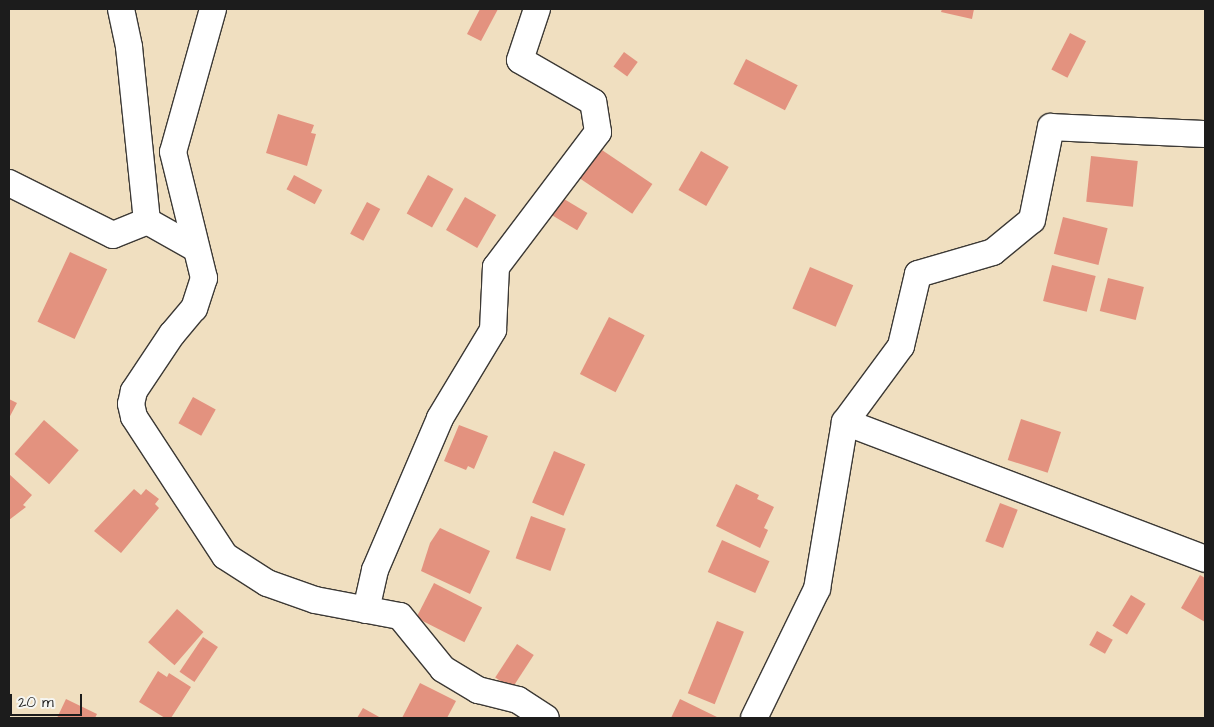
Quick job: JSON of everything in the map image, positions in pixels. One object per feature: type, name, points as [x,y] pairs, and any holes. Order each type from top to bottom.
[{"type":"street","points":[[121,9],[129,46],[147,221]]},
{"type":"street","points":[[213,9],[173,152],[195,248],[204,278],[194,308],[172,334],[134,391],[131,404],[134,416],[226,556],[267,583],[315,600],[400,616],[443,669],[478,690],[518,700],[546,718]]},
{"type":"street","points":[[366,610],[375,570],[440,418],[493,330],[496,268],[598,132],[593,102],[520,60],[537,9]]},
{"type":"street","points":[[754,718],[817,589],[844,422],[901,346],[918,274],[992,252],[1032,220],[1051,127],[1205,134]]},
{"type":"street","points":[[9,183],[113,235],[147,221]]},
{"type":"street","points":[[147,221],[195,248]]},
{"type":"street","points":[[844,422],[1205,559]]},
{"type":"building","points":[[480,9],[498,9],[481,41],[467,34]]},
{"type":"building","points":[[942,9],[974,9],[972,19],[941,12]]},
{"type":"building","points":[[1070,33],[1086,41],[1067,78],[1051,70]]},
{"type":"building","points":[[624,52],[638,62],[627,77],[613,67]]},
{"type":"building","points":[[746,59],[798,85],[785,110],[733,84]]},
{"type":"building","points":[[278,114],[314,125],[311,133],[316,134],[307,166],[266,153]]},
{"type":"building","points":[[596,146],[652,184],[632,214],[576,176]]},
{"type":"building","points":[[701,151],[729,167],[706,206],[678,190]]},
{"type":"building","points":[[1091,156],[1138,161],[1133,207],[1086,202]]},
{"type":"building","points":[[294,175],[322,190],[315,204],[286,189]]},
{"type":"building","points":[[428,175],[453,189],[432,228],[407,213]]},
{"type":"building","points":[[554,193],[587,213],[577,230],[544,210]]},
{"type":"building","points":[[465,197],[496,215],[477,248],[446,230]]},
{"type":"building","points":[[367,202],[380,209],[363,241],[350,234]]},
{"type":"building","points":[[1063,217],[1108,228],[1098,265],[1054,254]]},
{"type":"building","points":[[70,252],[107,269],[75,339],[37,322]]},
{"type":"building","points":[[1052,265],[1096,276],[1087,312],[1043,301]]},
{"type":"building","points":[[810,267],[853,285],[836,327],[792,308]]},
{"type":"building","points":[[1108,278],[1144,287],[1136,320],[1100,311]]},
{"type":"building","points":[[609,317],[645,335],[616,392],[580,374]]},
{"type":"building","points":[[193,397],[216,410],[201,436],[178,423]]},
{"type":"building","points":[[9,399],[17,403],[9,418]]},
{"type":"building","points":[[1021,419],[1061,432],[1048,473],[1008,460]]},
{"type":"building","points":[[44,420],[79,450],[49,484],[14,454]]},
{"type":"building","points":[[459,425],[488,436],[474,469],[468,466],[466,470],[444,461]]},
{"type":"building","points":[[554,451],[585,464],[563,516],[532,503]]},
{"type":"building","points":[[9,474],[32,495],[23,505],[26,507],[9,520]]},
{"type":"building","points":[[736,484],[759,495],[757,499],[774,507],[764,528],[768,530],[760,548],[716,526]]},
{"type":"building","points":[[134,489],[141,495],[146,489],[159,499],[155,504],[159,508],[121,553],[94,531]]},
{"type":"building","points":[[1000,503],[1018,510],[1003,548],[985,541]]},
{"type":"building","points":[[531,516],[566,529],[550,571],[516,558]]},
{"type":"building","points":[[440,528],[490,551],[470,594],[421,571],[430,543]]},
{"type":"building","points":[[722,540],[770,561],[755,593],[708,572]]},
{"type":"building","points":[[1200,575],[1205,578],[1205,622],[1181,608]]},
{"type":"building","points":[[434,583],[482,608],[464,642],[416,618]]},
{"type":"building","points":[[1131,595],[1146,604],[1127,635],[1112,626]]},
{"type":"building","points":[[177,609],[203,632],[175,665],[148,642]]},
{"type":"building","points":[[717,621],[744,632],[715,704],[688,693]]},
{"type":"building","points":[[1097,631],[1113,640],[1105,654],[1089,645]]},
{"type":"building","points":[[203,637],[218,647],[194,682],[180,672]]},
{"type":"building","points":[[517,644],[534,655],[512,688],[495,678]]},
{"type":"building","points":[[158,671],[167,677],[169,673],[191,687],[171,718],[165,718],[139,702]]},
{"type":"building","points":[[420,683],[456,701],[447,718],[402,718]]},
{"type":"building","points":[[66,699],[97,714],[95,718],[57,718]]},
{"type":"building","points":[[680,699],[719,718],[671,718]]},
{"type":"building","points":[[363,708],[381,718],[357,718]]}]
